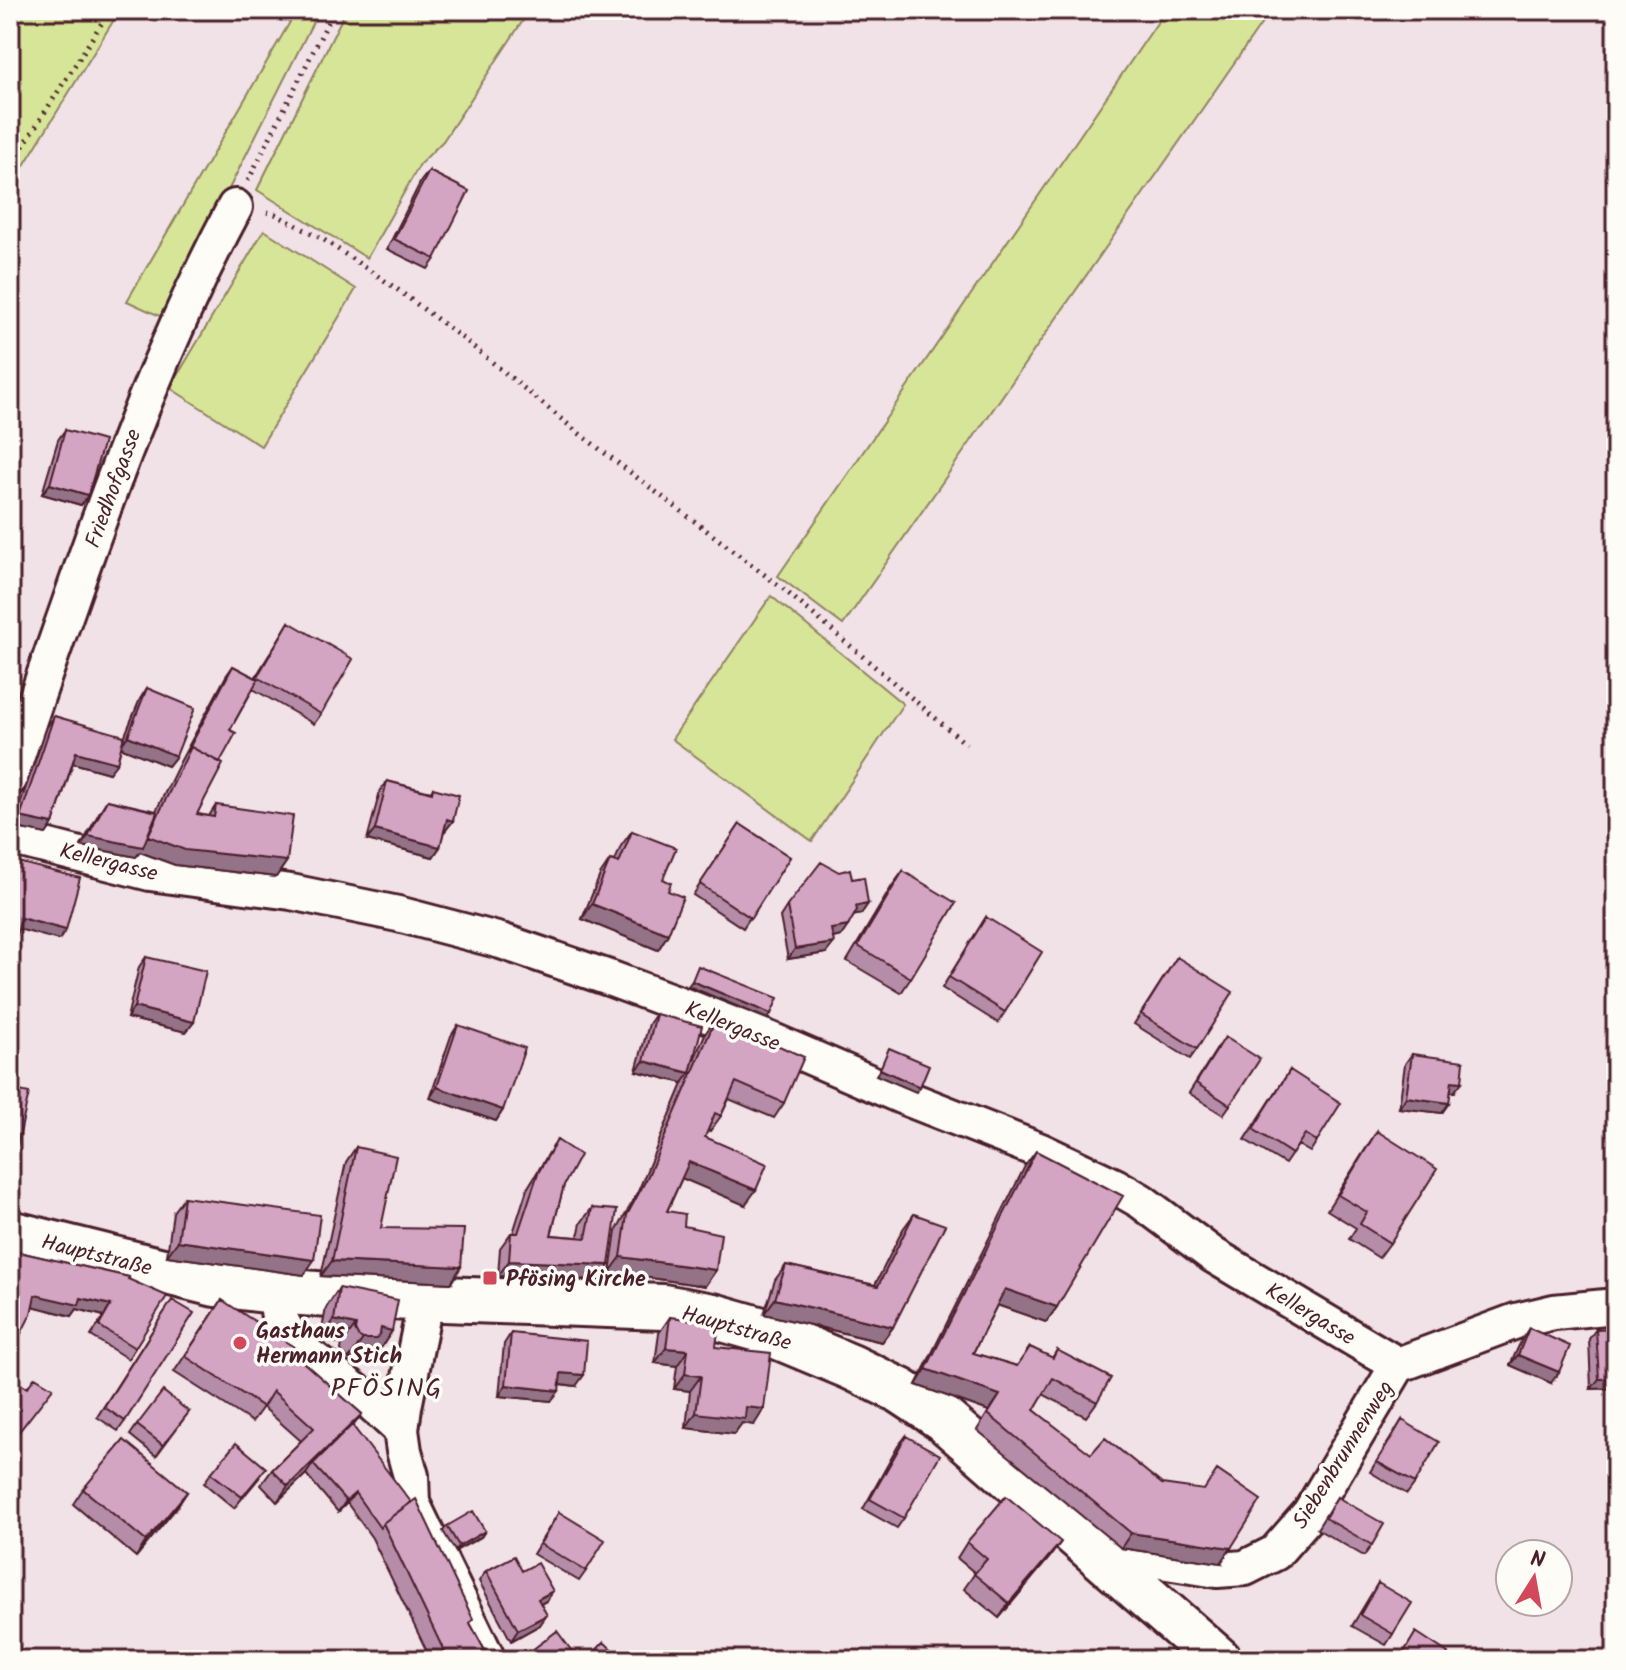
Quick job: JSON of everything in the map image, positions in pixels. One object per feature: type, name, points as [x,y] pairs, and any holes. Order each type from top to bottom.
[{"type":"street","name":"Friedhofgasse","points":[[10,778],[102,509],[175,330],[235,207]]},
{"type":"street","name":"Kellergasse","points":[[10,837],[150,873],[291,892],[398,914],[501,941],[695,1010],[1041,1151],[1115,1186],[1141,1201],[1213,1255],[1398,1365]]},
{"type":"street","name":"Hauptstraße","points":[[10,1233],[215,1284],[330,1295],[663,1307],[713,1316],[762,1330],[901,1391],[942,1418],[1219,1660]]},
{"type":"street","points":[[275,1291],[279,1317],[291,1339],[401,1430]]},
{"type":"street","points":[[426,1298],[401,1430],[411,1476],[412,1503],[488,1660]]},
{"type":"street","name":"Siebenbrunnenweg","points":[[1121,1575],[1134,1563],[1148,1559],[1217,1570],[1245,1568],[1275,1553],[1310,1513],[1398,1365],[1516,1321],[1554,1312],[1616,1306]]},
{"type":"path","points":[[10,167],[110,10]]},
{"type":"path","points":[[334,10],[235,207],[275,214],[324,240],[394,287],[782,588],[966,744]]},
{"type":"green space","points":[[23,10],[120,10],[10,188],[10,30]]},
{"type":"green space","points":[[297,10],[319,10],[164,318],[127,301]]},
{"type":"green space","points":[[346,10],[530,10],[443,141],[420,164],[367,258],[257,190]]},
{"type":"green space","points":[[1166,10],[1271,10],[843,625],[778,576]]},
{"type":"green space","points":[[264,230],[356,289],[261,446],[170,388]]},
{"type":"green space","points":[[771,596],[903,704],[812,841],[672,739]]},
{"type":"building","points":[[429,171],[469,191],[435,259],[394,239]]},
{"type":"building","points":[[65,430],[104,441],[88,495],[50,484]]},
{"type":"building","points":[[289,622],[353,659],[321,714],[257,677]]},
{"type":"building","points":[[233,666],[258,679],[230,730],[236,733],[220,762],[191,747],[187,752]]},
{"type":"building","points":[[147,688],[195,708],[176,756],[128,736]]},
{"type":"building","points":[[54,716],[124,736],[117,763],[76,752],[53,824],[20,817]]},
{"type":"building","points":[[191,747],[223,764],[197,814],[214,817],[216,805],[293,816],[287,861],[185,850],[148,836]]},
{"type":"building","points":[[387,781],[432,793],[433,788],[459,795],[453,821],[447,819],[440,847],[375,830]]},
{"type":"building","points":[[107,800],[157,812],[143,847],[88,836]]},
{"type":"building","points":[[740,824],[790,857],[751,918],[700,884]]},
{"type":"building","points":[[632,831],[676,848],[663,879],[671,883],[668,891],[683,897],[668,934],[592,904],[610,860],[619,863]]},
{"type":"building","points":[[10,860],[80,878],[66,930],[21,918],[17,934],[10,932]]},
{"type":"building","points":[[821,862],[839,872],[850,869],[852,879],[864,877],[868,904],[856,906],[857,910],[848,926],[831,929],[834,943],[795,949],[787,906]]},
{"type":"building","points":[[903,871],[956,903],[911,978],[858,946]]},
{"type":"building","points":[[986,917],[1042,952],[1005,1012],[949,977]]},
{"type":"building","points":[[146,957],[206,971],[194,1022],[134,1007]]},
{"type":"building","points":[[1177,957],[1233,992],[1197,1049],[1141,1014]]},
{"type":"building","points":[[698,966],[778,998],[771,1014],[692,981]]},
{"type":"building","points":[[656,1014],[702,1026],[690,1073],[644,1061]]},
{"type":"building","points":[[716,1018],[804,1057],[784,1103],[736,1082],[721,1116],[715,1113],[705,1137],[767,1164],[756,1190],[689,1162],[667,1211],[685,1214],[684,1226],[721,1234],[716,1270],[621,1257],[627,1215],[647,1178]]},
{"type":"building","points":[[458,1025],[525,1048],[503,1110],[437,1087]]},
{"type":"building","points":[[1225,1037],[1260,1059],[1230,1105],[1196,1083]]},
{"type":"building","points":[[889,1048],[929,1065],[920,1087],[880,1069]]},
{"type":"building","points":[[1412,1054],[1464,1061],[1462,1082],[1452,1081],[1449,1103],[1406,1097]]},
{"type":"building","points":[[1290,1070],[1341,1103],[1317,1141],[1305,1134],[1292,1154],[1253,1129]]},
{"type":"building","points":[[10,1089],[29,1093],[13,1165],[10,1164]]},
{"type":"building","points":[[1377,1131],[1437,1169],[1390,1243],[1360,1224],[1367,1212],[1338,1195]]},
{"type":"building","points":[[557,1140],[580,1155],[564,1185],[551,1235],[586,1238],[592,1208],[617,1210],[609,1265],[509,1261],[511,1233],[518,1233],[538,1173]]},
{"type":"building","points":[[356,1147],[396,1156],[381,1228],[464,1229],[461,1267],[332,1261]]},
{"type":"building","points":[[1036,1151],[1123,1196],[1057,1307],[1005,1289],[973,1353],[1017,1366],[1030,1347],[1053,1358],[1057,1350],[1111,1378],[1097,1402],[1053,1378],[1034,1410],[1091,1454],[1105,1438],[1162,1484],[1204,1490],[1217,1470],[1261,1500],[1231,1548],[1131,1533],[988,1414],[1000,1395],[926,1369]]},
{"type":"building","points":[[184,1197],[320,1215],[314,1260],[178,1241]]},
{"type":"building","points":[[914,1214],[945,1225],[893,1327],[775,1299],[786,1265],[878,1286]]},
{"type":"building","points":[[10,1250],[129,1277],[167,1296],[135,1348],[99,1326],[111,1305],[81,1298],[79,1305],[35,1295],[31,1314],[10,1355]]},
{"type":"building","points":[[339,1288],[398,1300],[392,1331],[381,1328],[376,1339],[363,1339],[355,1330],[356,1325],[334,1320]]},
{"type":"building","points":[[172,1300],[194,1313],[125,1421],[104,1407]]},
{"type":"building","points":[[222,1300],[300,1351],[296,1356],[362,1414],[288,1486],[272,1470],[314,1428],[273,1391],[263,1407],[185,1356]]},
{"type":"building","points":[[670,1317],[719,1323],[716,1347],[771,1353],[764,1409],[746,1407],[745,1419],[696,1413],[701,1376],[685,1374],[688,1350],[666,1348]]},
{"type":"building","points":[[1529,1328],[1570,1346],[1559,1372],[1518,1355]]},
{"type":"building","points":[[1616,1328],[1616,1378],[1599,1379],[1596,1329]]},
{"type":"building","points":[[511,1333],[587,1341],[584,1375],[561,1373],[559,1391],[506,1385]]},
{"type":"building","points":[[10,1377],[27,1388],[35,1377],[53,1388],[14,1438],[10,1435]]},
{"type":"building","points":[[163,1391],[189,1412],[163,1445],[137,1425]]},
{"type":"building","points":[[1402,1420],[1439,1442],[1415,1483],[1377,1462]]},
{"type":"building","points":[[352,1425],[411,1502],[380,1528],[355,1493],[346,1501],[313,1464]]},
{"type":"building","points":[[906,1436],[940,1455],[904,1518],[870,1499]]},
{"type":"building","points":[[124,1440],[187,1492],[146,1541],[83,1489]]},
{"type":"building","points":[[236,1443],[266,1468],[242,1497],[211,1473]]},
{"type":"building","points":[[1006,1496],[1061,1542],[1009,1603],[974,1574],[987,1559],[967,1542]]},
{"type":"building","points":[[1337,1497],[1384,1524],[1372,1545],[1325,1518]]},
{"type":"building","points":[[416,1499],[473,1619],[470,1623],[490,1660],[450,1660],[383,1523]]},
{"type":"building","points":[[473,1511],[485,1531],[459,1546],[447,1526]]},
{"type":"building","points":[[559,1512],[605,1540],[586,1571],[540,1544]]},
{"type":"building","points":[[514,1556],[522,1571],[537,1563],[553,1591],[538,1599],[547,1615],[518,1630],[486,1571]]},
{"type":"building","points":[[1378,1583],[1412,1603],[1393,1634],[1360,1615]]},
{"type":"building","points":[[557,1631],[574,1654],[567,1660],[519,1660]]},
{"type":"building","points":[[1416,1632],[1448,1653],[1444,1660],[1399,1660]]},
{"type":"building","points":[[604,1642],[623,1660],[587,1660]]},
{"type":"building","points":[[385,1651],[394,1660],[377,1660]]},
{"type":"place","name":"Pfösing Kirche","points":[[490,1278]]},
{"type":"place","name":"Gasthaus Hermann Stich","points":[[240,1343]]},
{"type":"district","name":"PFÖSING","points":[[387,1387]]}]
